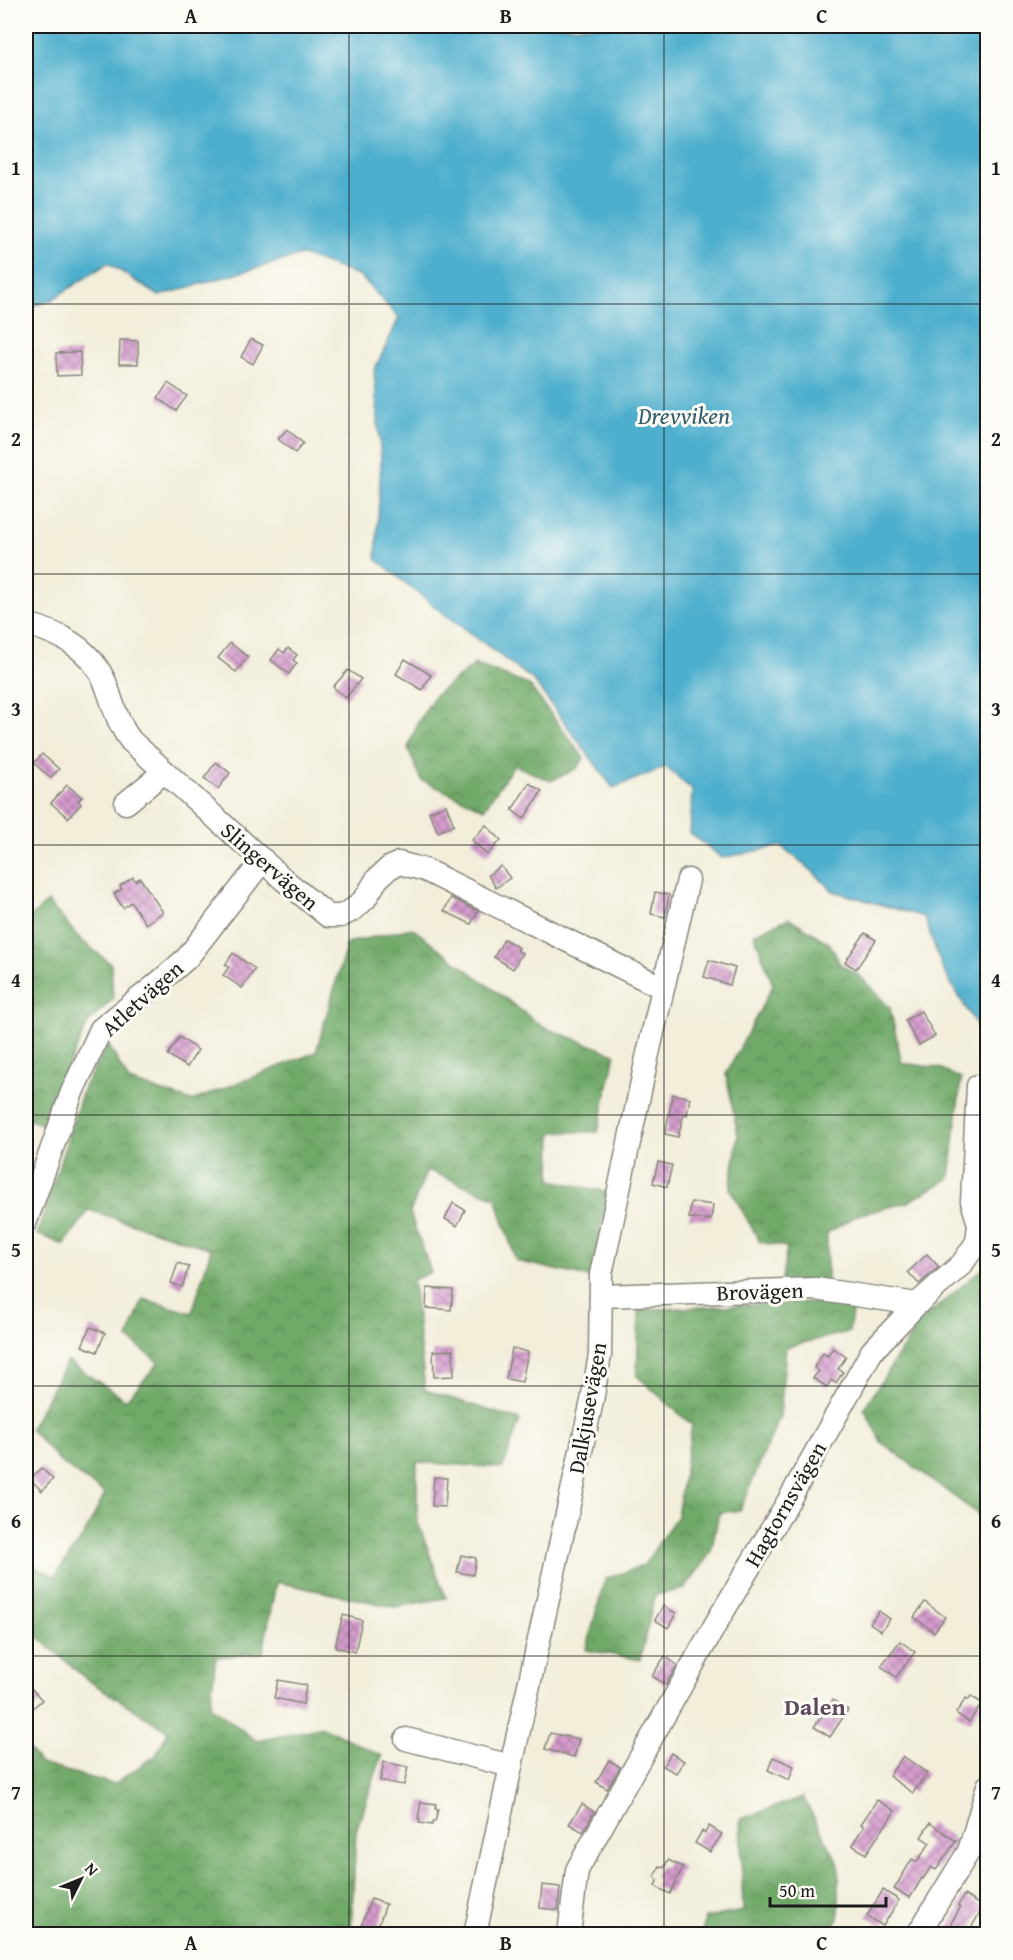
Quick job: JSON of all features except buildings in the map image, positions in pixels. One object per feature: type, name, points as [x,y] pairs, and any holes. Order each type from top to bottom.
[{"type":"street","name":"Slingervägen","points":[[26,624],[60,636],[77,646],[93,660],[104,681],[121,728],[130,741],[328,916],[340,916],[354,909],[365,898],[377,879],[389,868],[399,863],[425,870],[663,988]]},
{"type":"street","points":[[126,803],[164,772]]},
{"type":"street","name":"Atletvägen","points":[[26,1221],[72,1092],[101,1029],[187,958],[263,860]]},
{"type":"street","name":"Dalkjusevägen","points":[[475,1935],[510,1766],[592,1401],[600,1355],[601,1274],[688,880]]},
{"type":"street","name":"Hagtornsvägen","points":[[568,1935],[577,1870],[872,1351],[917,1304],[962,1264],[977,1242],[979,1224],[972,1201],[978,1086]]},
{"type":"street","name":"Brovägen","points":[[601,1296],[815,1290],[917,1304]]},
{"type":"street","points":[[406,1739],[510,1766]]},
{"type":"street","points":[[918,1935],[969,1851],[987,1786]]},
{"type":"green space","points":[[475,664],[529,685],[584,758],[578,768],[551,781],[514,765],[484,809],[421,780],[408,748],[418,722],[435,695]]},
{"type":"green space","points":[[48,902],[81,940],[111,964],[113,999],[88,1023],[65,1074],[49,1126],[26,1119],[26,921]]},
{"type":"green space","points":[[789,918],[830,944],[840,964],[860,976],[890,1008],[902,1063],[940,1068],[961,1079],[950,1178],[908,1202],[858,1215],[827,1233],[827,1283],[781,1283],[787,1247],[760,1242],[730,1189],[738,1135],[726,1074],[773,985],[754,934]]},
{"type":"green space","points":[[412,928],[543,1027],[615,1054],[598,1132],[552,1132],[551,1180],[607,1192],[593,1278],[516,1261],[496,1198],[427,1170],[410,1213],[431,1272],[413,1280],[425,1390],[520,1420],[503,1468],[417,1462],[417,1520],[446,1598],[395,1607],[276,1582],[263,1653],[216,1657],[210,1706],[257,1741],[323,1727],[382,1756],[356,1831],[351,1934],[26,1934],[26,1746],[40,1764],[114,1784],[156,1755],[168,1731],[86,1679],[26,1626],[26,1563],[55,1576],[84,1535],[105,1494],[60,1462],[30,1429],[67,1361],[126,1400],[159,1363],[128,1338],[143,1299],[192,1313],[211,1249],[89,1210],[64,1245],[37,1234],[84,1087],[108,1044],[129,1081],[192,1101],[316,1052],[347,943]]},
{"type":"green space","points":[[987,1265],[987,1521],[881,1442],[864,1408],[921,1320]]},
{"type":"green space","points":[[808,1302],[853,1306],[849,1332],[786,1347],[780,1416],[740,1510],[719,1513],[711,1552],[685,1589],[655,1595],[640,1660],[586,1650],[605,1579],[644,1565],[677,1516],[692,1425],[637,1376],[639,1310]]},
{"type":"green space","points":[[803,1797],[839,1864],[839,1919],[822,1934],[702,1934],[705,1918],[743,1911],[740,1819]]},
{"type":"water","name":"Drevviken","points":[[26,26],[987,26],[987,1043],[943,970],[924,917],[833,891],[781,846],[722,858],[690,833],[692,790],[666,767],[613,788],[533,680],[440,611],[376,559],[381,461],[374,371],[399,318],[360,276],[302,255],[159,296],[108,263],[50,301],[26,308]]},
{"type":"district","name":"Dalen","points":[[815,1707]]}]
